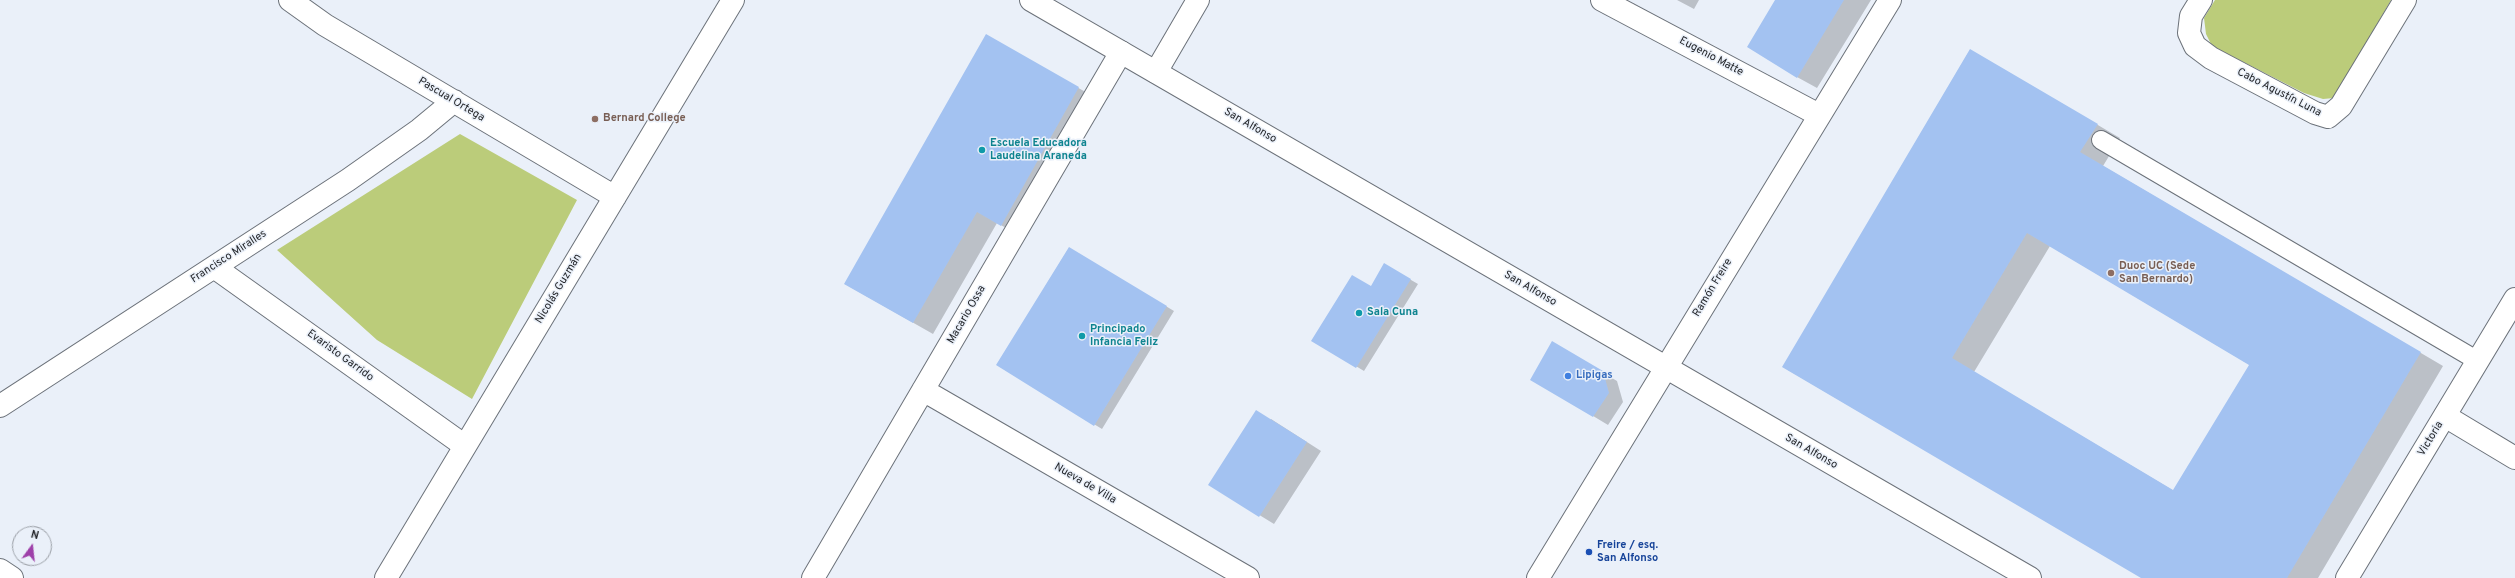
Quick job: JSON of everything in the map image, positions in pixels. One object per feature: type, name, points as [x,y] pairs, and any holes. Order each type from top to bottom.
[{"type":"street","name":"Pascual Ortega","points":[[290,0],[325,25],[615,197]]},
{"type":"street","name":"Nicolás Guzmán","points":[[386,578],[733,0]]},
{"type":"street","name":"San Alfonso","points":[[1031,0],[2030,578]]},
{"type":"street","points":[[1156,72],[1198,0]]},
{"type":"street","name":"Eugenio Matte","points":[[1602,0],[1819,115]]},
{"type":"street","name":"Ramón Freire","points":[[1538,578],[1665,367],[1890,0]]},
{"type":"street","name":"Cabo Agustín Luna","points":[[2201,0],[2191,16],[2189,33],[2195,46],[2211,58],[2315,113],[2328,116],[2342,106],[2405,0]]},
{"type":"street","name":"Macario Ossa","points":[[813,578],[1121,52]]},
{"type":"street","name":"Francisco Miralles","points":[[0,406],[383,157],[454,101]]},
{"type":"street","name":"Evaristo Garrido","points":[[214,267],[465,446]]},
{"type":"street","name":"Victoria","points":[[2347,578],[2515,299]]},
{"type":"street","name":"Nueva de Villa","points":[[923,390],[1248,578]]},
{"type":"street","points":[[2445,416],[2515,458]]},
{"type":"street","points":[[0,570],[12,578]]},
{"type":"lane","points":[[2101,140],[2478,361]]},
{"type":"green space","points":[[2215,0],[2391,0],[2334,98],[2323,99],[2304,93],[2212,46],[2206,34],[2204,18]]},
{"type":"green space","points":[[460,134],[577,200],[472,399],[377,340],[277,250]]},
{"type":"building","points":[[1775,0],[1844,0],[1797,78],[1747,47]]},
{"type":"building","name":"Escuela Educadora Laudelina Araneda","points":[[986,34],[1079,87],[1001,226],[977,212],[913,323],[844,284]]},
{"type":"building","name":"Duoc UC (Sede San Bernardo)","points":[[1970,49],[2098,124],[2080,152],[2421,352],[2287,578],[2141,578],[1782,367]],"holes":[[[2027,233],[2249,365],[2173,490],[1952,358]]]},
{"type":"building","name":"Principado Infancia Feliz","points":[[1069,247],[1167,306],[1094,426],[996,365]]},
{"type":"building","name":"Sala Cuna","points":[[1384,263],[1411,279],[1356,368],[1311,341],[1352,275],[1371,286]]},
{"type":"building","name":"Lipigas","points":[[1552,341],[1603,371],[1609,393],[1593,417],[1530,380]]},
{"type":"building","points":[[1256,410],[1307,442],[1259,517],[1208,485]]},
{"type":"place","name":"Bernard College","points":[[595,119]]},
{"type":"place","name":"Escuela Educadora Laudelina Araneda","points":[[982,150]]},
{"type":"place","name":"Duoc UC (Sede San Bernardo)","points":[[2111,273]]},
{"type":"place","name":"Sala Cuna","points":[[1359,313]]},
{"type":"place","name":"Principado Infancia Feliz","points":[[1082,336]]},
{"type":"place","name":"Lipigas","points":[[1568,376]]},
{"type":"place","name":"Freire / esq. San Alfonso","points":[[1589,552]]}]
